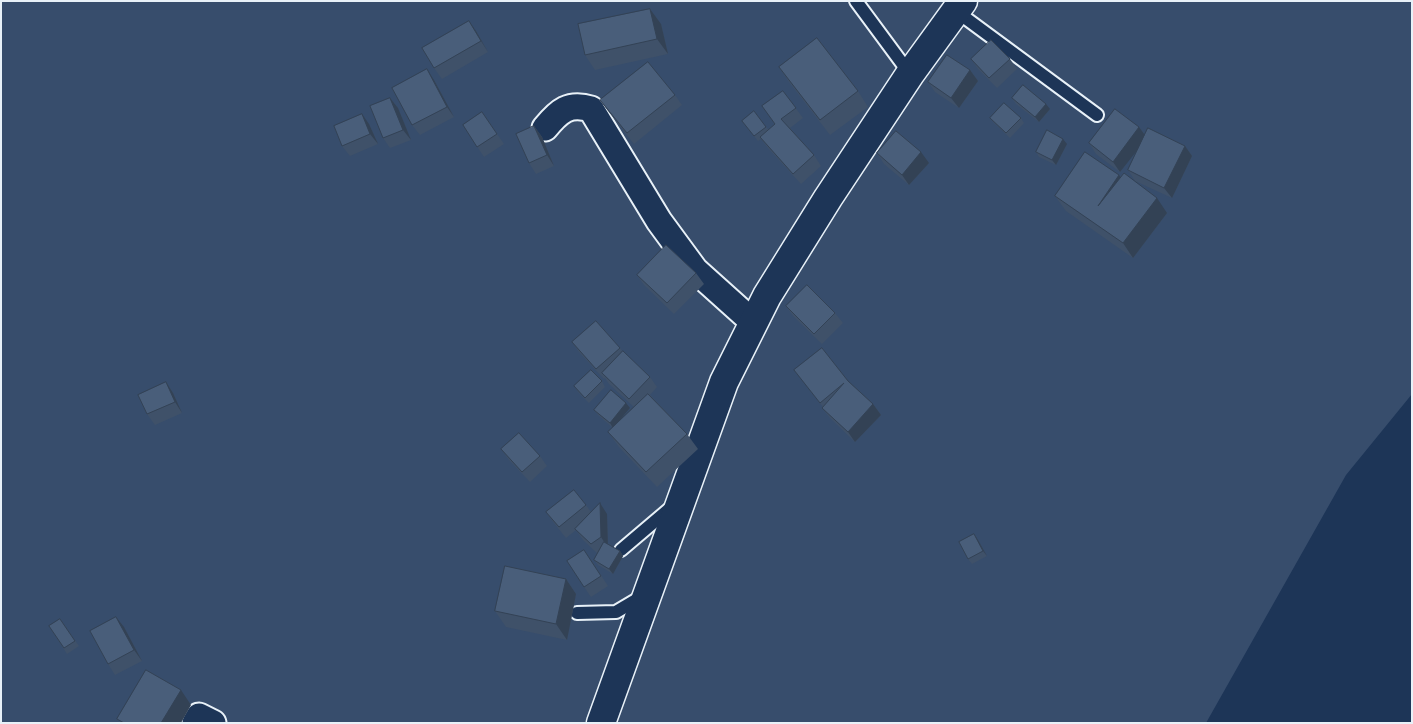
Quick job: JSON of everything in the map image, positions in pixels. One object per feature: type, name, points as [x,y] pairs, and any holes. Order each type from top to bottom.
[{"type":"street","points":[[601,723],[724,382],[767,296],[823,206],[910,74],[959,6]]},
{"type":"street","points":[[545,128],[558,112],[580,106],[591,109],[659,222],[695,270],[754,323]]},
{"type":"street","points":[[195,723],[199,716],[213,723]]},
{"type":"lane","points":[[856,1],[910,74]]},
{"type":"lane","points":[[959,6],[1097,115]]},
{"type":"lane","points":[[621,550],[682,498]]},
{"type":"lane","points":[[577,612],[616,612],[648,593]]},
{"type":"shaded area","points":[[1,1],[1412,1],[1412,394],[1346,475],[1206,723],[1,723]]},
{"type":"building","points":[[650,9],[657,39],[585,55],[578,24]]},
{"type":"building","points":[[469,21],[481,41],[434,68],[422,48]]},
{"type":"building","points":[[817,38],[858,91],[820,120],[779,67]]},
{"type":"building","points":[[991,40],[1010,59],[989,78],[971,59]]},
{"type":"building","points":[[947,55],[970,70],[951,98],[928,82]]},
{"type":"building","points":[[648,62],[675,95],[627,133],[600,100]]},
{"type":"building","points":[[427,69],[447,107],[412,125],[392,88]]},
{"type":"building","points":[[1023,85],[1046,104],[1035,117],[1012,98]]},
{"type":"building","points":[[783,91],[796,108],[781,119],[814,155],[793,174],[760,137],[775,124],[762,106]]},
{"type":"building","points":[[390,98],[403,130],[383,138],[370,106]]},
{"type":"building","points":[[1004,103],[1021,118],[1006,133],[990,118]]},
{"type":"building","points":[[1115,109],[1139,127],[1113,162],[1089,143]]},
{"type":"building","points":[[754,111],[766,127],[754,136],[742,121]]},
{"type":"building","points":[[482,112],[497,134],[477,147],[463,125]]},
{"type":"building","points":[[362,114],[370,134],[342,146],[334,126]]},
{"type":"building","points":[[534,126],[547,155],[529,163],[516,134]]},
{"type":"building","points":[[1148,128],[1185,146],[1164,188],[1128,170]]},
{"type":"building","points":[[1047,130],[1063,139],[1052,160],[1036,152]]},
{"type":"building","points":[[896,131],[921,152],[902,175],[877,153]]},
{"type":"building","points":[[1085,152],[1119,175],[1098,206],[1124,173],[1157,198],[1123,243],[1055,196]]},
{"type":"building","points":[[666,245],[696,273],[667,303],[637,275]]},
{"type":"building","points":[[807,285],[835,313],[814,334],[786,306]]},
{"type":"building","points":[[596,321],[620,348],[596,369],[572,342]]},
{"type":"building","points":[[822,348],[848,381],[873,404],[848,432],[822,408],[844,383],[820,403],[794,370]]},
{"type":"building","points":[[623,351],[650,377],[629,399],[602,373]]},
{"type":"building","points":[[591,370],[602,381],[585,398],[574,386]]},
{"type":"building","points":[[166,382],[175,402],[147,414],[138,395]]},
{"type":"building","points":[[611,390],[626,403],[610,423],[594,410]]},
{"type":"building","points":[[648,394],[687,434],[646,472],[608,432]]},
{"type":"building","points":[[519,433],[540,456],[522,472],[501,449]]},
{"type":"building","points":[[574,490],[586,505],[559,527],[546,512]]},
{"type":"building","points":[[600,503],[601,537],[591,544],[575,529]]},
{"type":"building","points":[[974,534],[983,551],[968,559],[959,542]]},
{"type":"building","points":[[604,542],[620,551],[609,569],[594,560]]},
{"type":"building","points":[[584,550],[601,576],[584,587],[567,561]]},
{"type":"building","points":[[505,566],[566,579],[556,624],[495,611]]},
{"type":"building","points":[[116,617],[134,650],[108,664],[90,631]]},
{"type":"building","points":[[60,619],[75,641],[64,648],[49,626]]},
{"type":"building","points":[[146,670],[181,690],[161,723],[124,723],[117,719]]}]
